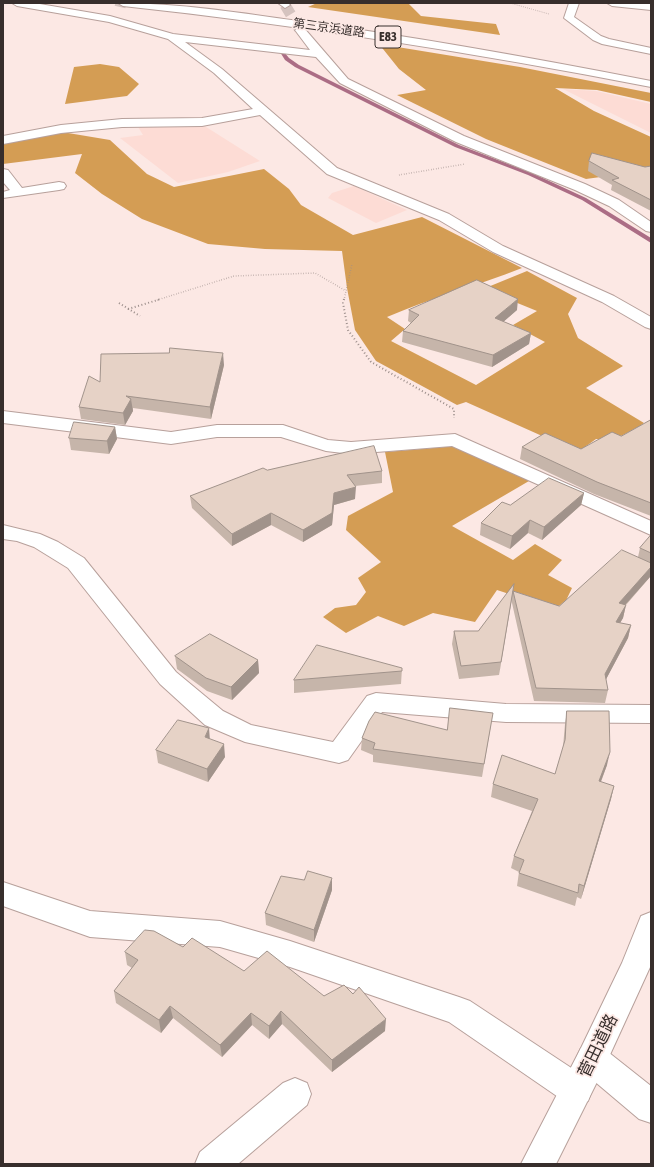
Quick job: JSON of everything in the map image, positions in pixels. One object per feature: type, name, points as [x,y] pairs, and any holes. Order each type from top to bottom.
[{"type":"main road","points":[[17,3],[110,19],[172,37],[319,54]]},
{"type":"main road","name":"第三京浜道路","points":[[208,3],[372,24]]},
{"type":"main road","points":[[574,3],[569,18],[597,38],[606,42],[651,51]]},
{"type":"main road","points":[[612,3],[651,7]]},
{"type":"main road","points":[[110,19],[122,5]]},
{"type":"main road","name":"第三京浜道路","points":[[122,5],[313,26],[422,42],[651,84]]},
{"type":"main road","points":[[300,30],[319,54],[344,81],[460,139],[587,190],[614,203],[651,228]]},
{"type":"main road","points":[[172,37],[218,71],[332,171],[444,217],[498,249],[608,299],[651,324]]},
{"type":"main road","points":[[3,140],[60,129],[122,122],[202,122],[262,111]]},
{"type":"main road","points":[[3,174],[13,194],[59,186]]},
{"type":"main road","points":[[3,417],[171,438],[217,431],[283,431],[326,445],[351,448],[455,440],[651,529]]},
{"type":"main road","points":[[3,532],[32,538],[57,550],[76,563],[168,678],[214,718],[245,733],[339,753],[376,702],[506,713],[651,714]]},
{"type":"main road","points":[[3,894],[90,924],[220,934],[290,954],[459,1011],[576,1090]]},
{"type":"main road","name":"菅田道路","points":[[538,1164],[592,1059],[636,965],[651,925]]},
{"type":"main road","points":[[592,1059],[651,1107]]},
{"type":"main road","points":[[212,1164],[295,1094]]},
{"type":"path","points":[[510,3],[569,18]]},
{"type":"path","points":[[361,182],[465,164]]},
{"type":"path","points":[[352,264],[343,303],[348,330],[371,362],[454,409],[455,440]]},
{"type":"path","points":[[128,309],[234,276],[314,274],[324,277],[346,290]]},
{"type":"path","points":[[119,303],[140,316]]},
{"type":"shaded area","points":[[317,3],[408,3],[421,16],[496,24],[500,35],[308,7]]},
{"type":"shaded area","points":[[379,44],[520,67],[651,93],[651,102],[597,90],[555,88],[594,111],[651,137],[651,170],[586,179],[486,139],[397,95],[426,90],[399,69]]},
{"type":"shaded area","points":[[100,64],[119,67],[139,84],[127,96],[65,104],[74,67]]},
{"type":"shaded area","points":[[563,89],[596,91],[651,104],[651,133]]},
{"type":"shaded area","points":[[130,125],[203,125],[260,161],[228,172],[178,183],[120,138],[143,135],[138,127]]},
{"type":"shaded area","points":[[62,132],[110,140],[147,174],[174,187],[264,169],[289,189],[301,205],[353,235],[422,217],[522,268],[387,317],[405,329],[391,341],[476,385],[545,342],[513,325],[537,311],[483,289],[527,271],[577,298],[568,314],[578,338],[623,366],[586,388],[644,423],[619,441],[596,439],[578,452],[466,402],[457,405],[376,361],[355,330],[342,251],[265,249],[208,244],[142,219],[102,194],[75,173],[82,154],[3,164],[3,144]]},
{"type":"shaded area","points":[[354,186],[407,210],[376,223],[328,198],[332,193]]},
{"type":"shaded area","points":[[457,446],[529,481],[452,526],[513,560],[535,544],[562,560],[548,575],[572,588],[561,611],[497,590],[475,622],[433,613],[404,626],[378,616],[346,633],[323,617],[335,608],[356,605],[366,592],[358,578],[381,562],[346,530],[348,516],[393,492],[385,452]]},
{"type":"building","points":[[592,153],[645,167],[651,166],[651,200],[612,180],[619,178],[589,161]]},
{"type":"building","points":[[477,280],[518,299],[495,318],[531,333],[493,355],[403,331],[419,315],[409,310]]},
{"type":"building","points":[[170,348],[223,353],[210,407],[126,396],[131,399],[123,413],[79,407],[89,376],[100,382],[101,354],[169,353]]},
{"type":"building","points":[[651,420],[651,503],[597,482],[522,447],[545,433],[581,449],[612,432],[621,436]]},
{"type":"building","points":[[74,422],[115,427],[107,441],[69,438]]},
{"type":"building","points":[[374,446],[382,471],[347,475],[356,487],[334,493],[332,513],[303,530],[271,513],[232,534],[190,496],[263,468],[267,470]]},
{"type":"building","points":[[549,478],[584,493],[544,527],[530,520],[512,536],[481,523],[502,502],[510,505]]},
{"type":"building","points":[[651,535],[651,553],[640,548]]},
{"type":"building","points":[[622,550],[651,563],[651,567],[619,603],[626,605],[616,622],[631,625],[605,674],[608,690],[536,688],[513,591],[559,606]]},
{"type":"building","points":[[514,584],[501,662],[461,666],[454,631],[478,631]]},
{"type":"building","points":[[210,634],[258,660],[231,687],[206,678],[175,656]]},
{"type":"building","points":[[317,645],[402,668],[402,671],[294,680]]},
{"type":"building","points":[[450,708],[493,713],[484,764],[373,749],[375,743],[362,738],[369,721],[375,712],[447,730]]},
{"type":"building","points":[[567,711],[609,711],[610,752],[599,781],[614,786],[584,886],[579,884],[578,893],[519,873],[524,860],[514,856],[538,799],[493,784],[502,755],[555,774],[565,740]]},
{"type":"building","points":[[178,720],[209,728],[205,737],[224,744],[207,769],[156,750]]},
{"type":"building","points":[[308,871],[332,878],[314,930],[265,913],[281,876],[304,880]]},
{"type":"building","points":[[145,930],[154,931],[183,947],[192,938],[244,971],[267,951],[324,996],[344,985],[353,994],[359,987],[386,1019],[332,1060],[281,1011],[269,1026],[251,1013],[220,1045],[170,1006],[159,1020],[114,991],[138,960],[125,952]]},
{"type":"waterway","points":[[282,53],[287,59],[297,66],[457,146],[530,174],[584,199],[651,241]]},
{"type":"tunnel","points":[[120,7],[121,3]]},
{"type":"tunnel","points":[[285,5],[300,30]]}]
